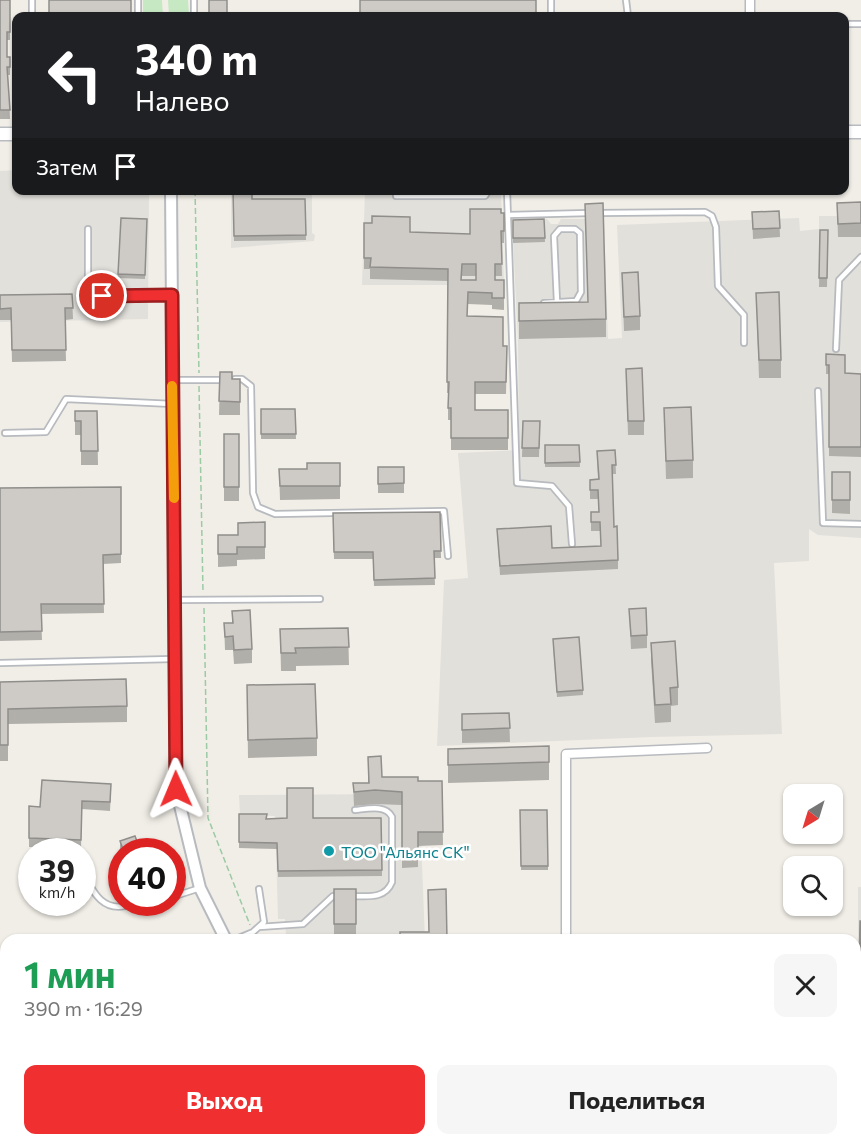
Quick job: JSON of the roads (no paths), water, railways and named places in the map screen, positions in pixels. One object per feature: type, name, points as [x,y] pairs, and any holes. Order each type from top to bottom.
[{"type":"street","points":[[171,195],[176,789],[200,888],[223,934]]},
{"type":"street","points":[[566,934],[566,754],[707,748]]},
{"type":"lane","points":[[396,196],[486,195]]},
{"type":"lane","points":[[507,195],[517,483],[552,486],[570,506],[572,544]]},
{"type":"lane","points":[[508,215],[705,212],[712,216],[716,227],[718,286],[744,315],[744,343]]},
{"type":"lane","points":[[88,229],[88,278],[102,296],[172,295]]},
{"type":"lane","points":[[534,303],[576,302],[581,292],[580,233],[575,229],[560,229],[554,236],[557,302]]},
{"type":"lane","points":[[836,350],[839,280],[861,257]]},
{"type":"lane","points":[[511,304],[522,304]]},
{"type":"lane","points":[[172,380],[242,380],[251,386],[253,493],[258,507],[275,513],[444,511],[448,556]]},
{"type":"lane","points":[[818,392],[823,523],[861,524]]},
{"type":"lane","points":[[5,433],[46,432],[66,399],[173,404]]},
{"type":"lane","points":[[175,600],[320,599]]},
{"type":"lane","points":[[0,663],[176,659]]},
{"type":"lane","points":[[260,927],[303,924],[333,896],[378,897],[390,888],[392,882],[392,816],[384,809],[355,810]]},
{"type":"lane","points":[[186,892],[200,888]]},
{"type":"lane","points":[[248,934],[264,922],[259,889]]},
{"type":"place","name":"ТОО \"Альянс СК\"","points":[[329,851]]}]
